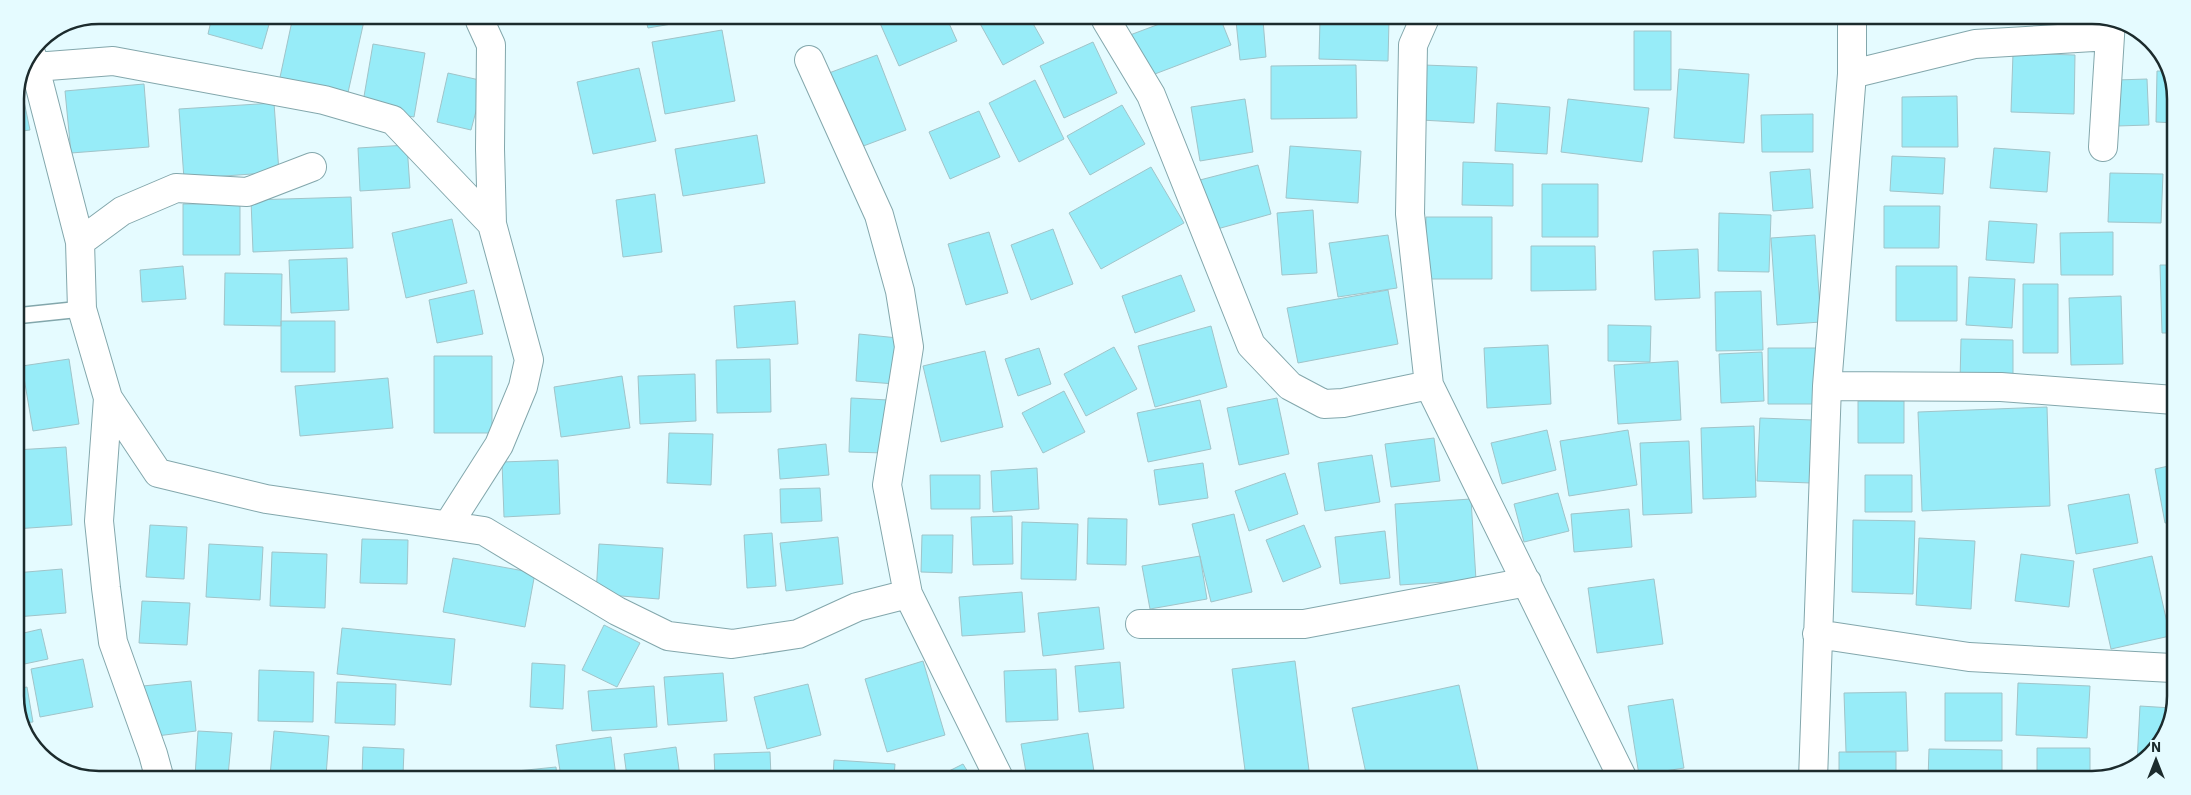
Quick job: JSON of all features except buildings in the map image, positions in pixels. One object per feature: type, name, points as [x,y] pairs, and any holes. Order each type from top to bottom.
[{"type":"street","points":[[448,525],[499,445],[523,387],[529,360],[492,224],[490,149],[491,45],[481,24]]},
{"type":"street","points":[[1108,24],[1152,95],[1251,345],[1290,386],[1324,404],[1344,403],[1429,385]]},
{"type":"street","points":[[1422,24],[1413,46],[1410,214],[1429,385],[1619,771]]},
{"type":"street","points":[[1813,771],[1827,386],[1852,74],[1852,24]]},
{"type":"street","points":[[1852,74],[1975,44],[2111,28],[2104,147]]},
{"type":"street","points":[[809,60],[879,215],[900,291],[909,347],[887,485],[908,594],[996,771]]},
{"type":"street","points":[[492,224],[393,120],[324,100],[113,61],[34,62],[80,242],[82,309],[108,398],[158,474],[266,499],[484,531],[617,611],[668,636],[732,644],[798,634],[857,607],[908,594]]},
{"type":"street","points":[[80,242],[122,211],[176,188],[247,192],[312,167]]},
{"type":"street","points":[[1827,386],[2001,388],[2167,400]]},
{"type":"street","points":[[108,398],[99,521],[107,597],[113,642],[158,771]]},
{"type":"street","points":[[1140,624],[1304,624],[1527,582]]},
{"type":"street","points":[[1817,634],[1970,657],[2167,668]]},
{"type":"lane","points":[[24,315],[82,309]]}]
